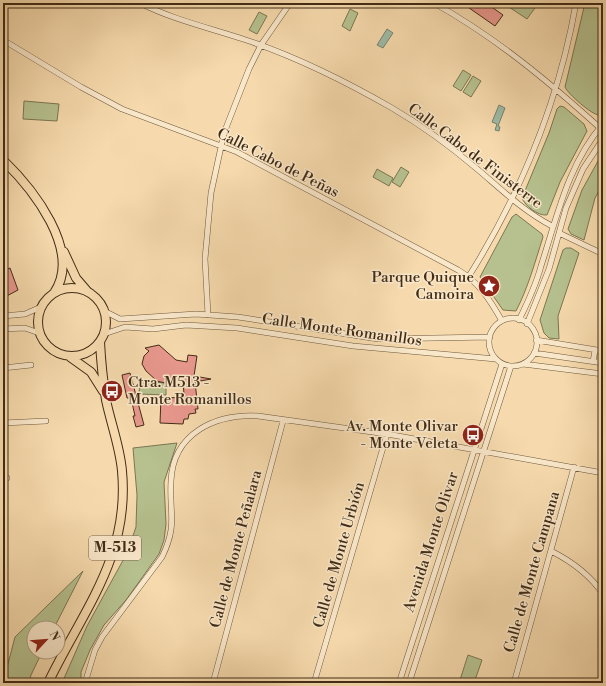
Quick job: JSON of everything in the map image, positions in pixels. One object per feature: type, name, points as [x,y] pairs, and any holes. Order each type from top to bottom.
[{"type":"main road","points":[[3,160],[26,185],[39,204],[61,245],[76,278],[88,292],[98,300],[104,311],[106,322],[104,334],[100,342],[87,354],[70,357],[51,350],[46,345],[39,333],[37,320],[41,307],[53,293],[58,284],[62,271],[61,245]]},
{"type":"main road","points":[[53,293],[67,288],[74,288],[88,292]]},
{"type":"main road","name":"M-513","points":[[48,683],[100,586],[119,532],[122,509],[122,469],[106,399],[100,342]]},
{"type":"main road","name":"M-513","points":[[70,357],[91,372],[98,382],[106,399]]},
{"type":"street","name":"Calle Cabo de Finisterre","points":[[140,3],[163,14],[261,45],[312,66],[392,108],[450,148],[527,213],[552,226]]},
{"type":"street","points":[[208,315],[205,259],[211,193],[220,146],[249,69],[261,45],[290,3]]},
{"type":"street","points":[[434,3],[476,28],[509,51],[601,126],[576,165],[559,205],[541,267],[519,320]]},
{"type":"street","points":[[469,276],[512,199],[532,156],[556,89],[576,3]]},
{"type":"street","name":"Calle Cabo de Peñas","points":[[3,40],[81,88],[122,109],[237,152],[469,276],[481,288],[502,321]]},
{"type":"street","points":[[527,324],[549,269],[566,208],[578,182],[603,139]]},
{"type":"street","points":[[559,233],[603,254]]},
{"type":"street","points":[[3,316],[25,314],[41,307]]},
{"type":"street","name":"Calle Monte Romanillos","points":[[104,311],[120,319],[185,315],[227,316],[378,339],[490,338]]},
{"type":"street","points":[[185,315],[182,321],[186,325]]},
{"type":"street","points":[[224,327],[227,324],[227,316]]},
{"type":"street","points":[[523,364],[534,353],[536,340],[535,334],[527,324],[519,320],[513,319],[502,321],[496,326],[490,338],[491,353],[502,364],[511,366],[523,364],[603,374]]},
{"type":"street","name":"Calle Monte Romanillos","points":[[104,334],[125,327],[154,329],[186,325],[224,327],[384,350],[496,359]]},
{"type":"street","points":[[3,329],[25,328],[39,333]]},
{"type":"street","points":[[536,340],[603,351]]},
{"type":"street","points":[[593,362],[595,350]]},
{"type":"street","points":[[534,353],[603,364]]},
{"type":"street","name":"Avenida Monte Olivar","points":[[399,683],[502,364]]},
{"type":"street","points":[[3,368],[31,365]]},
{"type":"street","name":"Avenida Monte Olivar","points":[[409,683],[511,366]]},
{"type":"street","points":[[85,683],[95,650],[102,637],[162,556],[168,545],[173,526],[170,481],[173,467],[186,441],[197,431],[212,422],[240,415],[387,434],[603,473]]},
{"type":"street","points":[[3,423],[46,421]]},
{"type":"street","name":"Calle de Monte Peñalara","points":[[213,683],[283,421]]},
{"type":"street","name":"Calle de Monte Urbión","points":[[314,683],[387,434]]},
{"type":"street","name":"Calle de Monte Campana","points":[[514,683],[574,467]]},
{"type":"street","points":[[551,551],[566,558],[582,571],[603,594]]},
{"type":"street","points":[[427,594],[436,597]]},
{"type":"street","points":[[422,610],[431,613]]},
{"type":"green space","points":[[503,3],[533,3],[537,5],[527,19]]},
{"type":"green space","points":[[585,3],[603,3],[603,111],[599,115],[591,112],[580,104],[565,87]]},
{"type":"green space","points":[[350,9],[358,13],[350,31],[342,26]]},
{"type":"green space","points":[[259,12],[267,16],[257,34],[249,30]]},
{"type":"green space","points":[[463,70],[471,75],[461,91],[453,86]]},
{"type":"green space","points":[[473,76],[481,81],[471,97],[463,92]]},
{"type":"green space","points":[[24,101],[59,104],[57,121],[23,119]]},
{"type":"green space","points":[[560,106],[564,107],[584,124],[587,131],[560,182],[547,215],[543,215],[532,210],[522,198],[549,133],[557,109]]},
{"type":"green space","points":[[603,152],[603,184],[595,198],[584,240],[571,234],[568,229],[582,190]]},
{"type":"green space","points":[[401,167],[409,172],[400,187],[392,182]]},
{"type":"green space","points":[[377,169],[393,178],[389,186],[373,177]]},
{"type":"green space","points":[[516,214],[542,234],[543,237],[528,284],[516,311],[503,310],[480,277],[512,217]]},
{"type":"green space","points":[[566,248],[571,248],[579,253],[558,316],[559,339],[549,338],[544,333],[540,320],[563,250]]},
{"type":"green space","points":[[140,381],[166,383],[166,395],[139,394]]},
{"type":"green space","points":[[177,443],[164,482],[166,524],[164,540],[159,554],[126,600],[104,625],[90,650],[81,672],[81,683],[62,683],[87,626],[127,553],[136,527],[137,495],[133,448]]},
{"type":"green space","points":[[83,571],[58,620],[33,620]]},
{"type":"green space","points":[[26,626],[26,660],[38,660],[29,683],[3,683],[15,637]]},
{"type":"green space","points":[[468,655],[482,660],[474,683],[467,683],[460,680]]},
{"type":"shaded area","points":[[387,29],[393,33],[383,48],[377,45]]},
{"type":"shaded area","points":[[499,105],[505,108],[498,126],[500,127],[499,131],[495,130],[497,124],[492,122]]},
{"type":"building","points":[[462,3],[486,3],[503,15],[495,26]]},
{"type":"building","points":[[10,268],[18,290],[3,298],[3,271]]},
{"type":"building","points":[[159,345],[176,360],[187,362],[188,355],[197,356],[194,376],[211,379],[195,382],[198,409],[195,409],[196,413],[189,414],[188,419],[184,419],[183,424],[160,423],[161,397],[179,398],[184,394],[183,382],[177,377],[171,382],[165,383],[157,381],[146,371],[142,364],[144,356],[149,351],[145,348]]},
{"type":"building","points":[[130,373],[144,425],[136,427],[131,398],[127,398],[122,375]]},
{"type":"place","name":"Parque Quique Camoira","points":[[489,286]]},
{"type":"place","name":"Ctra. M513 - Monte Romanillos","points":[[112,391]]},
{"type":"place","name":"Av. Monte Olivar - Monte Veleta","points":[[473,435]]}]
